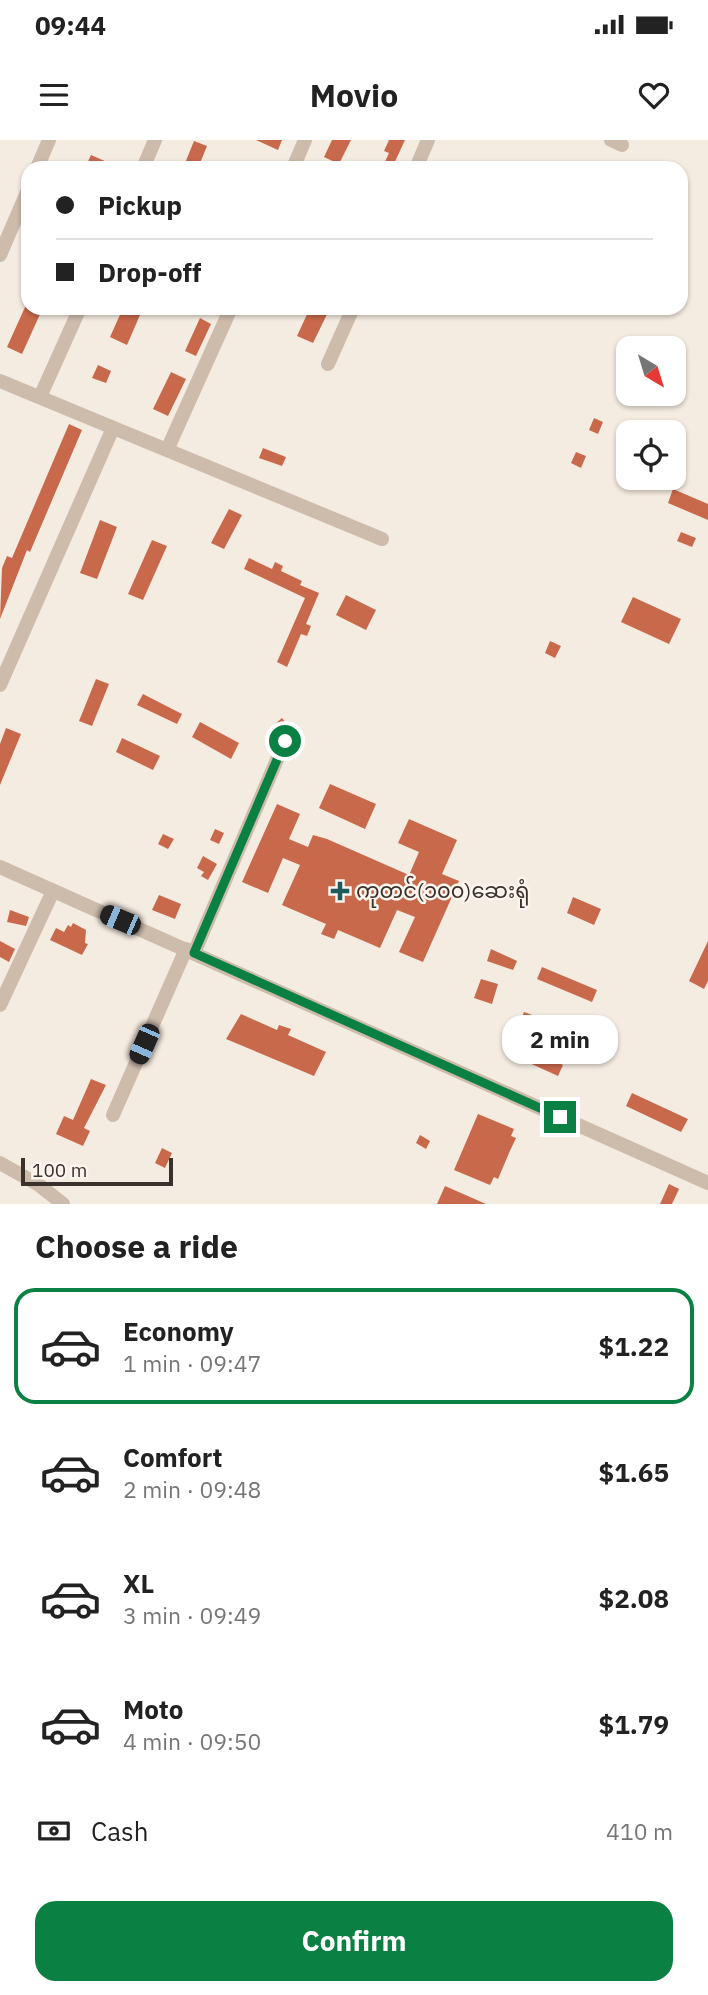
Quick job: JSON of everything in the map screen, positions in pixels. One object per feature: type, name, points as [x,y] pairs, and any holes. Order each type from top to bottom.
[{"type":"street","points":[[40,161],[49,140]]},
{"type":"street","points":[[146,161],[155,140]]},
{"type":"street","points":[[296,161],[305,140]]},
{"type":"street","points":[[419,161],[428,140]]},
{"type":"street","points":[[0,255],[21,206]]},
{"type":"street","points":[[40,397],[77,315]]},
{"type":"street","points":[[167,450],[228,315]]},
{"type":"street","points":[[328,364],[350,315]]},
{"type":"street","points":[[0,381],[382,539]]},
{"type":"street","points":[[0,685],[113,428]]},
{"type":"street","points":[[113,1115],[285,741]]},
{"type":"street","points":[[0,867],[708,1183]]},
{"type":"street","points":[[0,1004],[53,891]]},
{"type":"street","points":[[0,1163],[39,1185],[63,1204]]},
{"type":"building","points":[[256,140],[282,140],[278,150]]},
{"type":"building","points":[[332,140],[351,140],[340,161],[324,157]]},
{"type":"building","points":[[389,140],[405,140],[395,161],[385,161],[389,153],[384,151]]},
{"type":"building","points":[[194,141],[207,146],[201,161],[186,161]]},
{"type":"building","points":[[91,155],[105,161],[88,161]]},
{"type":"building","points":[[21,315],[40,315],[22,354],[7,347]]},
{"type":"building","points":[[120,315],[140,315],[127,345],[110,337]]},
{"type":"building","points":[[307,315],[327,315],[313,343],[297,336]]},
{"type":"building","points":[[200,318],[211,324],[196,356],[185,351]]},
{"type":"building","points":[[98,365],[111,371],[106,383],[92,378]]},
{"type":"building","points":[[171,372],[186,379],[168,416],[153,409]]},
{"type":"building","points":[[594,418],[603,422],[598,434],[589,430]]},
{"type":"building","points":[[69,424],[82,430],[30,552],[27,550],[0,619],[2,568],[7,556],[12,558]]},
{"type":"building","points":[[263,448],[286,457],[282,466],[259,458]]},
{"type":"building","points":[[576,452],[586,456],[581,468],[571,463]]},
{"type":"building","points":[[673,490],[675,490],[708,504],[708,520],[668,503]]},
{"type":"building","points":[[229,509],[242,515],[224,549],[211,543]]},
{"type":"building","points":[[100,520],[117,527],[97,579],[80,573]]},
{"type":"building","points":[[681,532],[696,538],[692,547],[677,541]]},
{"type":"building","points":[[152,540],[167,546],[143,600],[128,594]]},
{"type":"building","points":[[249,558],[272,569],[275,562],[283,566],[281,571],[302,581],[300,585],[319,593],[306,624],[311,626],[307,636],[301,634],[287,667],[277,662],[305,598],[244,569]]},
{"type":"building","points":[[346,595],[376,610],[366,630],[336,615]]},
{"type":"building","points":[[633,597],[681,619],[669,644],[621,622]]},
{"type":"building","points":[[550,641],[561,646],[555,658],[545,653]]},
{"type":"building","points":[[96,679],[109,684],[92,726],[79,721]]},
{"type":"building","points":[[143,694],[182,714],[177,724],[137,705]]},
{"type":"building","points":[[282,718],[292,730],[289,732],[281,732],[275,724]]},
{"type":"building","points":[[200,722],[239,743],[231,759],[192,737]]},
{"type":"building","points":[[6,728],[21,734],[0,785],[0,744]]},
{"type":"building","points":[[122,738],[160,756],[153,770],[116,752]]},
{"type":"building","points":[[330,784],[376,804],[365,829],[319,808]]},
{"type":"building","points":[[277,804],[300,814],[289,839],[308,847],[313,835],[327,839],[409,875],[419,852],[398,843],[409,819],[457,840],[442,874],[459,881],[423,962],[399,952],[415,917],[397,910],[380,948],[338,930],[334,939],[321,934],[326,924],[282,905],[300,865],[283,858],[268,893],[242,882]]},
{"type":"building","points":[[215,829],[224,833],[219,844],[210,840]]},
{"type":"building","points":[[163,834],[174,839],[168,849],[158,844]]},
{"type":"building","points":[[203,856],[217,864],[208,880],[201,876],[204,872],[197,868]]},
{"type":"building","points":[[159,895],[181,904],[175,919],[152,910]]},
{"type":"building","points":[[573,897],[601,909],[594,925],[567,913]]},
{"type":"building","points":[[10,910],[29,917],[26,926],[7,922]]},
{"type":"building","points":[[73,923],[86,930],[85,943],[88,944],[82,955],[50,940],[56,928],[64,932],[68,925],[71,927]]},
{"type":"building","points":[[0,941],[15,949],[9,962],[0,957]]},
{"type":"building","points":[[708,941],[708,981],[704,989],[689,981]]},
{"type":"building","points":[[491,949],[517,961],[513,970],[487,961]]},
{"type":"building","points":[[542,967],[597,990],[592,1002],[537,979]]},
{"type":"building","points":[[481,979],[498,984],[492,1004],[474,998]]},
{"type":"building","points":[[524,1012],[535,1016],[531,1027],[520,1022]]},
{"type":"building","points":[[241,1014],[277,1030],[279,1025],[291,1029],[288,1035],[326,1052],[314,1076],[226,1039]]},
{"type":"building","points":[[519,1045],[563,1065],[558,1076],[514,1056]]},
{"type":"building","points":[[91,1079],[106,1085],[84,1128],[90,1131],[83,1146],[56,1134],[64,1116],[73,1120]]},
{"type":"building","points":[[632,1093],[688,1119],[681,1132],[626,1106]]},
{"type":"building","points":[[478,1114],[514,1129],[511,1136],[516,1138],[498,1179],[494,1177],[490,1185],[454,1170]]},
{"type":"building","points":[[420,1135],[430,1141],[426,1149],[416,1143]]},
{"type":"building","points":[[162,1148],[172,1153],[165,1168],[155,1163]]},
{"type":"building","points":[[669,1184],[679,1189],[672,1204],[660,1204]]},
{"type":"building","points":[[445,1186],[486,1204],[437,1204]]},
{"type":"place","name":"ကုတင်(၁၀၀)ဆေးရုံ","points":[[340,891]]},
{"type":"route","points":[[285,741],[194,953],[560,1117]]}]
